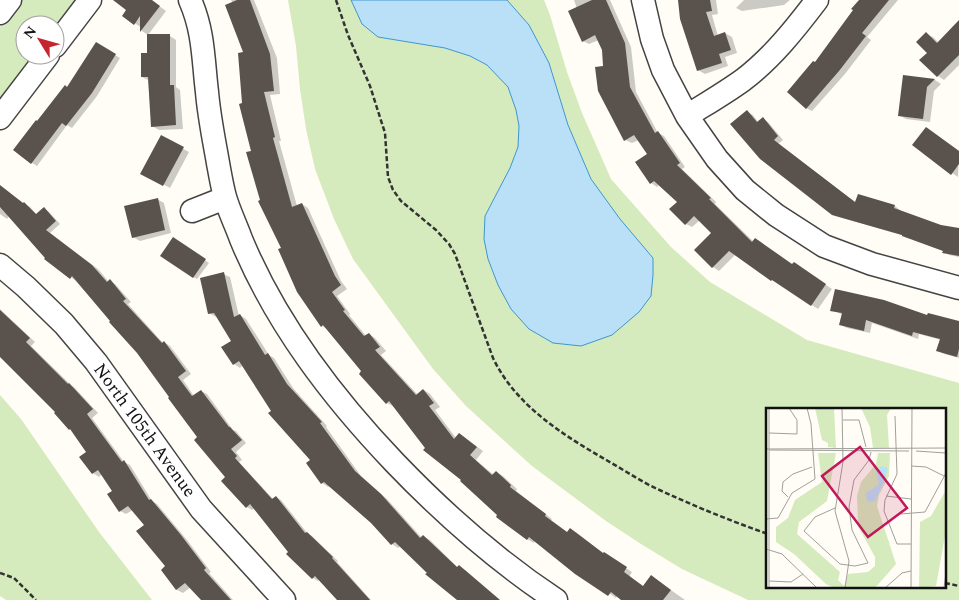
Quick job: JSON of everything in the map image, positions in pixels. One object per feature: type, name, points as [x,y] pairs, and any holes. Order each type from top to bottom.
[{"type":"street","points":[[0,13],[10,0]]},
{"type":"street","points":[[65,33],[90,0]]},
{"type":"street","points":[[190,0],[201,34],[206,91],[225,198],[249,258],[280,317],[309,361],[358,423],[421,490],[463,529],[514,571],[556,600]]},
{"type":"street","points":[[642,0],[662,70],[687,116],[717,159],[745,190],[776,215],[824,246],[872,264],[959,288]]},
{"type":"street","points":[[687,116],[720,96],[765,62],[789,36],[817,0]]},
{"type":"street","points":[[0,118],[40,65]]},
{"type":"street","points":[[192,211],[225,198]]},
{"type":"street","name":"North 105th Avenue","points":[[0,265],[64,324],[96,362],[201,509],[284,600]]},
{"type":"path","points":[[336,0],[348,35],[370,86],[385,133],[388,176],[393,190],[401,201],[436,230],[449,244],[455,254],[493,358],[499,371],[508,383],[535,412],[602,458],[650,485],[680,499],[766,533]]},
{"type":"path","points":[[0,573],[14,578],[36,600]]},
{"type":"path","points":[[946,583],[959,586]]},
{"type":"green space","points":[[21,0],[79,0],[65,19],[65,15],[15,15],[15,65],[30,65],[0,105],[0,27]]},
{"type":"green space","points":[[288,0],[544,0],[582,113],[611,179],[671,247],[710,282],[807,340],[959,383],[959,600],[748,600],[682,569],[641,544],[606,521],[532,466],[466,406],[433,369],[353,259],[334,219],[315,169],[300,89],[296,46]]},
{"type":"green space","points":[[0,395],[21,419],[99,532],[152,600],[6,600],[0,596]]},
{"type":"water","points":[[351,0],[507,0],[529,25],[549,63],[568,125],[591,179],[620,219],[653,258],[651,296],[639,312],[612,335],[581,346],[553,343],[529,329],[511,309],[498,285],[488,259],[484,239],[485,216],[510,168],[518,147],[519,126],[508,87],[487,65],[470,56],[445,48],[378,37],[362,24]]},
{"type":"building","points":[[113,0],[152,0],[160,6],[140,32],[140,16],[134,25],[122,16],[126,10]]},
{"type":"building","points":[[237,0],[250,0],[270,54],[274,91],[264,92],[275,137],[273,138],[292,207],[302,203],[335,276],[341,285],[332,292],[345,310],[343,311],[364,336],[369,333],[380,347],[375,350],[416,395],[423,389],[434,403],[429,406],[454,439],[459,433],[477,447],[470,455],[492,475],[496,471],[511,485],[510,487],[546,514],[545,516],[567,532],[570,528],[603,553],[627,567],[624,572],[643,586],[651,575],[671,590],[663,600],[621,600],[611,592],[608,596],[575,574],[529,537],[527,540],[496,517],[497,515],[461,480],[423,450],[425,448],[389,401],[386,404],[359,374],[361,371],[323,325],[321,327],[297,292],[278,249],[281,248],[258,201],[260,200],[246,152],[251,151],[239,104],[242,103],[238,53],[243,52],[225,5]]},
{"type":"building","points":[[592,0],[606,0],[625,43],[630,87],[655,133],[658,131],[680,163],[677,165],[752,242],[755,238],[792,264],[794,262],[826,284],[811,306],[771,281],[729,251],[712,268],[694,250],[711,233],[694,216],[685,225],[669,209],[677,202],[654,181],[650,184],[635,162],[647,154],[634,135],[624,141],[598,91],[595,67],[603,66],[602,50],[595,35],[582,42],[568,11]]},
{"type":"building","points":[[678,0],[710,0],[712,11],[706,12],[714,36],[725,32],[731,50],[719,54],[722,63],[697,71],[680,19]]},
{"type":"building","points":[[859,0],[889,0],[862,33],[866,36],[806,109],[787,92],[813,61],[815,62]]},
{"type":"building","points":[[959,20],[959,55],[937,77],[919,60],[927,53],[916,42],[926,32],[937,43]]},
{"type":"building","points":[[147,34],[170,34],[170,85],[174,85],[176,125],[151,127],[148,77],[141,77],[141,53],[147,53]]},
{"type":"building","points":[[96,42],[116,54],[92,93],[66,126],[62,123],[31,164],[13,150],[65,85],[67,87]]},
{"type":"building","points":[[903,75],[935,79],[927,87],[923,119],[898,116]]},
{"type":"building","points":[[747,110],[757,122],[763,117],[778,136],[774,140],[855,202],[858,194],[895,205],[894,208],[941,225],[959,228],[959,256],[942,253],[943,251],[902,235],[832,215],[760,159],[730,124]]},
{"type":"building","points":[[926,127],[959,151],[959,164],[951,175],[912,145]]},
{"type":"building","points":[[161,135],[184,147],[163,186],[140,174]]},
{"type":"building","points":[[0,185],[24,202],[36,214],[44,207],[56,221],[46,230],[92,265],[107,282],[110,279],[126,299],[123,301],[162,343],[164,341],[186,371],[178,377],[192,396],[201,390],[229,427],[242,440],[231,449],[237,456],[235,458],[272,499],[276,496],[305,533],[307,532],[333,557],[370,600],[337,600],[315,576],[312,579],[286,554],[288,552],[250,504],[246,508],[221,481],[225,477],[194,440],[197,437],[137,353],[72,276],[70,279],[44,259],[0,207]]},
{"type":"building","points":[[158,198],[165,230],[132,238],[124,206]]},
{"type":"building","points":[[173,237],[206,259],[193,278],[160,256]]},
{"type":"building","points":[[224,272],[234,317],[240,314],[265,355],[268,353],[287,384],[322,422],[320,423],[355,471],[381,494],[420,538],[423,535],[457,567],[459,565],[500,600],[457,600],[425,574],[427,573],[395,542],[391,545],[371,523],[324,482],[321,484],[306,463],[310,460],[268,413],[271,411],[239,361],[233,365],[221,347],[231,341],[214,313],[208,314],[200,278]]},
{"type":"building","points":[[835,289],[884,300],[927,315],[928,313],[959,321],[959,349],[957,357],[936,351],[940,339],[913,332],[912,336],[866,320],[864,331],[839,325],[842,313],[830,311]]},
{"type":"building","points":[[0,310],[30,338],[26,342],[93,409],[87,414],[122,462],[124,460],[149,500],[151,499],[181,535],[206,568],[204,570],[231,600],[201,600],[185,583],[176,590],[161,570],[165,566],[136,531],[144,525],[128,506],[119,512],[107,494],[112,491],[98,470],[92,474],[79,457],[86,452],[70,429],[0,357]]}]
